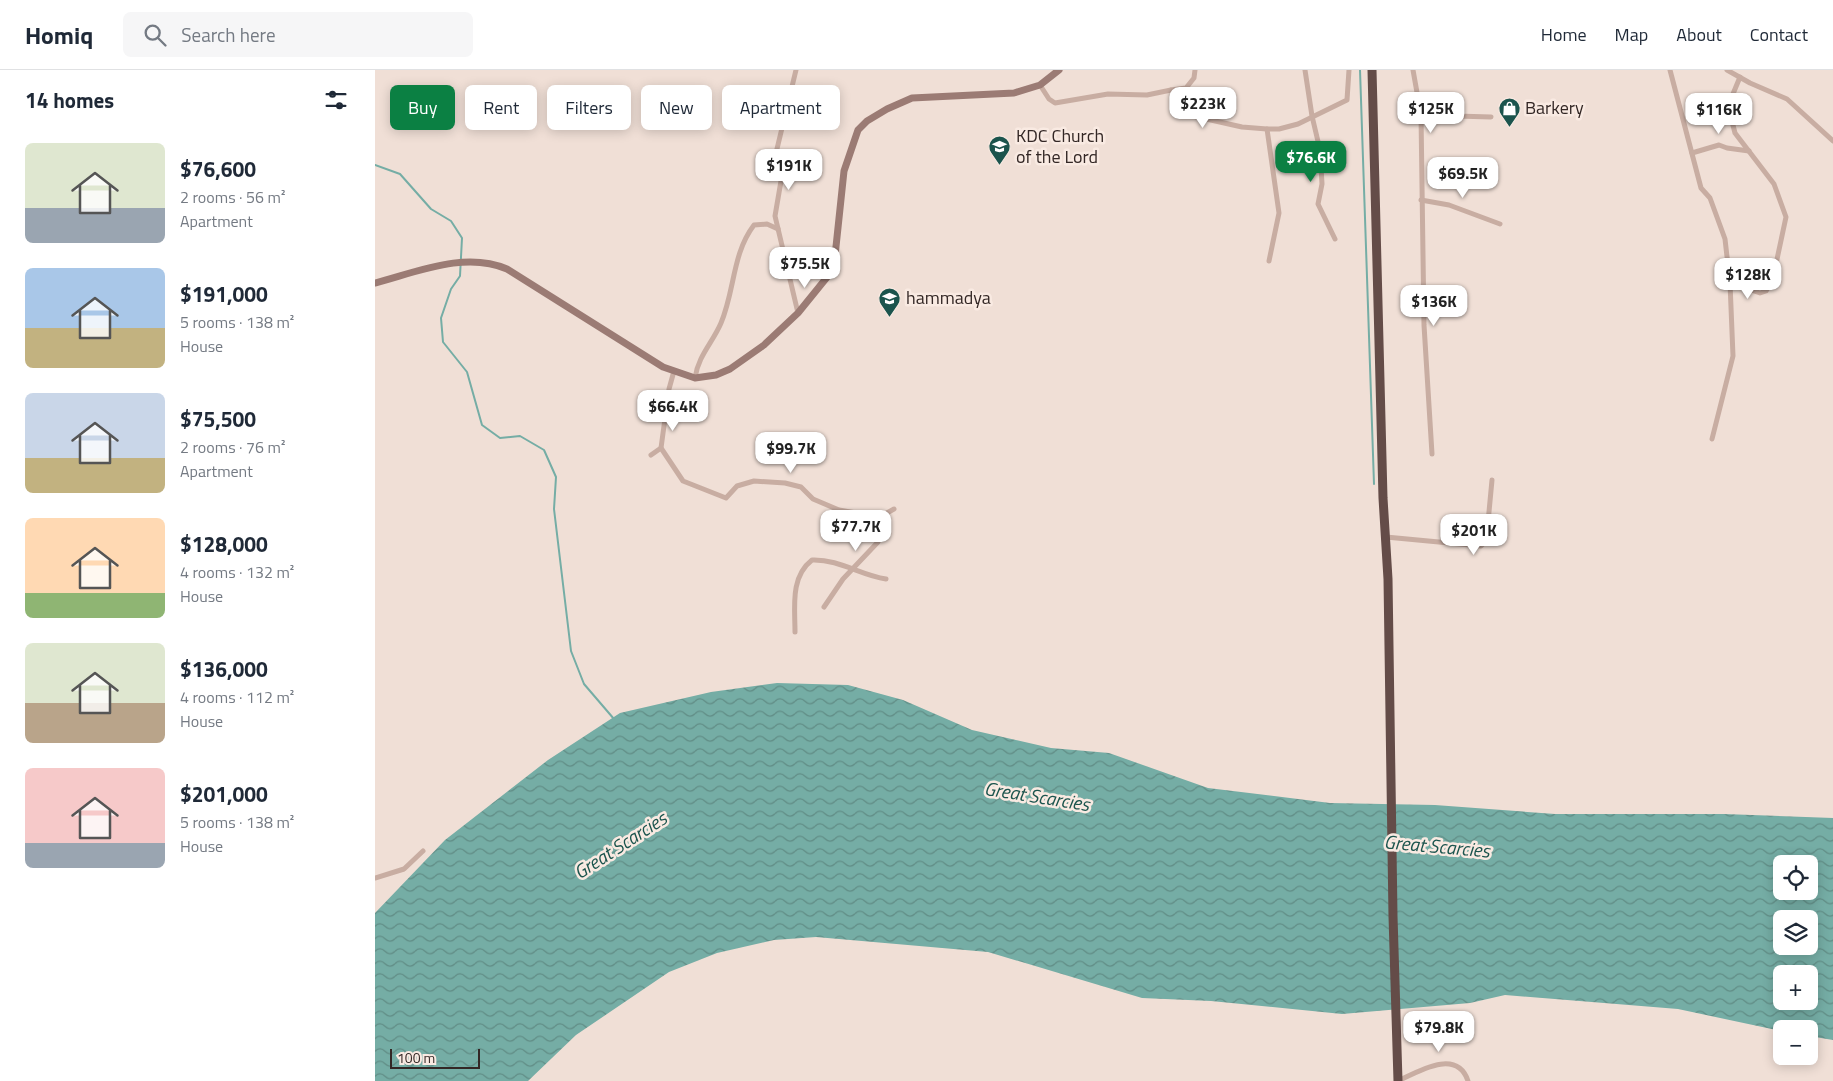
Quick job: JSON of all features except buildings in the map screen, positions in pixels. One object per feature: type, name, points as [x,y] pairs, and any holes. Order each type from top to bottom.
[{"type":"highway","points":[[1372,70],[1381,448],[1386,537],[1398,1081]]},
{"type":"main road","points":[[375,283],[449,264],[486,262],[507,268],[637,351],[674,371],[695,378],[716,376],[731,370],[763,345],[798,313],[828,276],[835,256],[843,171],[858,130],[887,109],[912,98],[1014,93],[1040,85],[1059,70]]},
{"type":"street","points":[[796,70],[777,154],[781,181],[776,201],[778,230],[798,313]]},
{"type":"street","points":[[1040,85],[1049,99],[1055,103],[1108,94],[1147,95],[1186,88],[1194,78],[1195,70]]},
{"type":"street","points":[[1305,70],[1312,116],[1320,150],[1322,184],[1318,204],[1335,239]]},
{"type":"street","points":[[1171,90],[1181,97],[1193,116],[1242,127],[1279,129],[1298,124],[1312,116],[1343,104],[1347,100],[1349,70]]},
{"type":"street","points":[[1413,70],[1421,115],[1424,325],[1432,454]]},
{"type":"street","points":[[1670,70],[1701,188],[1709,198],[1725,239],[1730,283],[1733,356],[1712,439]]},
{"type":"street","points":[[1727,70],[1787,100],[1833,141]]},
{"type":"street","points":[[1730,283],[1759,293],[1766,291],[1773,278],[1786,217],[1774,184],[1735,133],[1728,106],[1740,76]]},
{"type":"street","points":[[1421,115],[1491,117]]},
{"type":"street","points":[[1267,129],[1279,213],[1269,261]]},
{"type":"street","points":[[1692,153],[1719,145],[1749,151]]},
{"type":"street","points":[[1421,200],[1449,205],[1500,224]]},
{"type":"street","points":[[695,378],[696,368],[703,353],[721,323],[737,257],[746,236],[755,225],[767,224],[778,230]]},
{"type":"street","points":[[674,371],[669,389],[661,448],[683,481],[726,498],[737,486],[754,481],[785,483],[801,487],[813,499],[839,510],[862,514],[885,514],[894,509]]},
{"type":"street","points":[[651,455],[661,448]]},
{"type":"street","points":[[1386,537],[1481,546],[1486,541],[1492,480]]},
{"type":"street","points":[[824,607],[852,568],[867,556],[878,542],[885,514]]},
{"type":"street","points":[[795,632],[796,582],[806,565],[812,560],[824,560],[852,568],[873,577],[886,579]]},
{"type":"street","points":[[375,878],[404,869],[423,851]]},
{"type":"street","points":[[1398,1081],[1437,1063],[1454,1065],[1466,1074],[1468,1081]]},
{"type":"water","name":"Great Scarcies","points":[[777,683],[848,685],[903,700],[972,730],[1051,748],[1109,753],[1208,788],[1330,803],[1435,805],[1555,814],[1724,814],[1833,818],[1833,1040],[1818,1038],[1818,1020],[1773,1020],[1773,1029],[1678,1009],[1505,995],[1470,1003],[1342,1014],[1211,1001],[1142,998],[988,952],[816,937],[774,940],[717,953],[669,972],[576,1035],[528,1081],[375,1081],[375,913],[445,840],[548,760],[620,713],[711,692]]},
{"type":"waterway","points":[[1360,70],[1374,484]]},
{"type":"waterway","points":[[375,165],[400,174],[431,209],[451,221],[462,238],[460,276],[451,289],[441,318],[443,342],[467,372],[482,425],[500,438],[520,436],[544,450],[556,477],[554,509],[571,651],[584,684],[614,719]]},
{"type":"place","name":"Barkery","points":[[1509,127]]},
{"type":"place","name":"KDC Church of the Lord","points":[[1000,165]]},
{"type":"place","name":"hammadya","points":[[890,317]]}]
